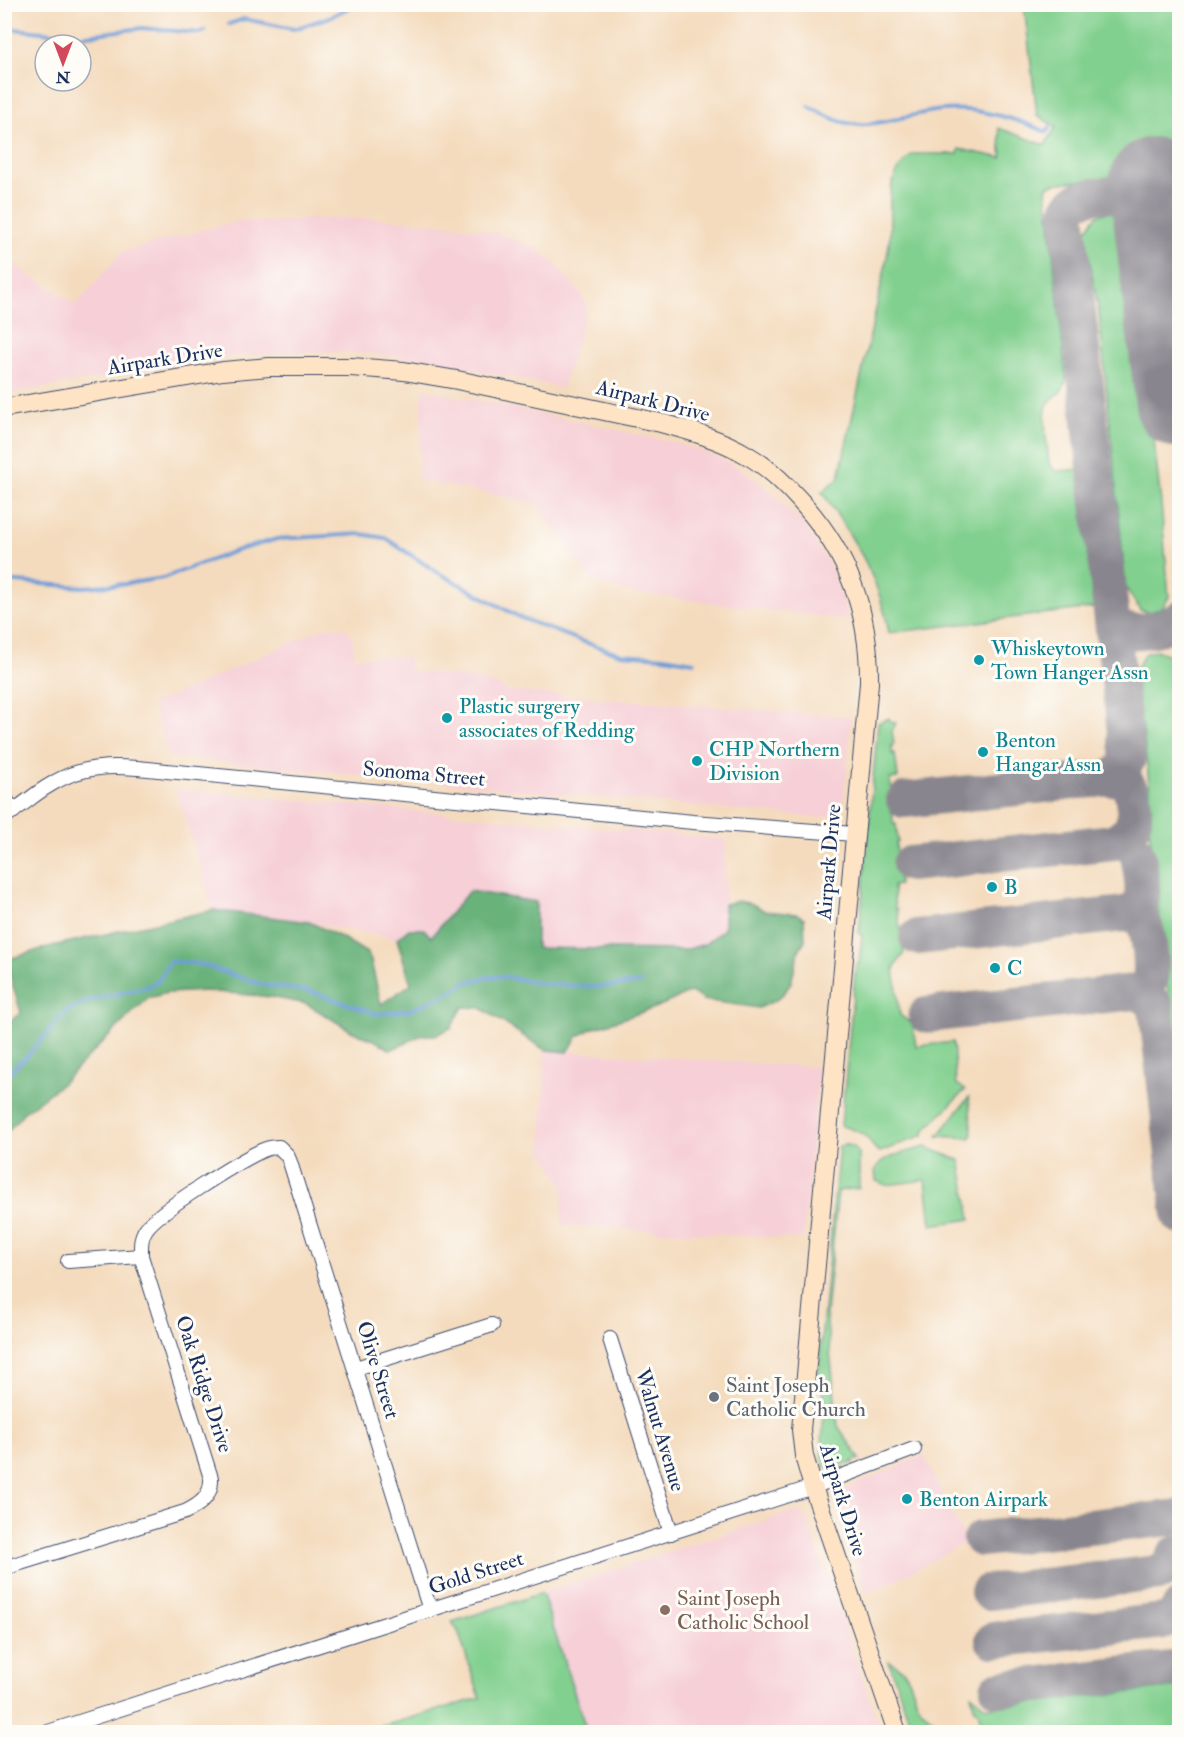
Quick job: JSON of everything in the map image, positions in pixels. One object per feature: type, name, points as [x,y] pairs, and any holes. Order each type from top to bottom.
[{"type":"street","name":"Airpark Drive","points":[[4,408],[223,371],[268,367],[351,367],[404,371],[661,423],[719,441],[759,463],[783,482],[825,528],[848,571],[861,607],[868,652],[869,683],[802,1414],[802,1443],[813,1487],[897,1732]]},
{"type":"street","name":"Sonoma Street","points":[[9,814],[45,788],[68,776],[92,768],[126,766],[693,822],[854,834]]},
{"type":"street","points":[[4,797],[9,814]]},
{"type":"street","name":"Olive Street","points":[[141,1256],[141,1242],[145,1231],[160,1215],[261,1150],[279,1147],[287,1155],[356,1368],[430,1610]]},
{"type":"street","points":[[68,1261],[141,1256]]},
{"type":"street","name":"Oak Ridge Drive","points":[[4,1568],[185,1512],[198,1506],[210,1490],[211,1478],[205,1456],[141,1256]]},
{"type":"street","points":[[356,1368],[492,1325]]},
{"type":"street","name":"Walnut Avenue","points":[[610,1339],[671,1533]]},
{"type":"street","name":"Gold Street","points":[[48,1732],[813,1487],[914,1449]]},
{"type":"shaded area","points":[[373,218],[486,230],[535,248],[557,266],[582,296],[587,309],[562,388],[430,360],[364,353],[312,351],[231,356],[5,394],[5,259],[76,305],[122,252],[237,221]]},
{"type":"shaded area","points":[[423,389],[673,442],[736,466],[769,490],[804,525],[831,568],[849,620],[627,592],[590,579],[536,503],[418,480]]},
{"type":"shaded area","points":[[323,628],[345,628],[352,636],[355,657],[407,657],[412,671],[464,677],[496,684],[506,691],[851,717],[844,800],[833,814],[820,818],[168,757],[152,703],[164,700]]},
{"type":"shaded area","points":[[176,789],[726,839],[724,929],[705,944],[685,950],[536,948],[431,937],[409,929],[397,939],[309,922],[213,910]]},
{"type":"shaded area","points":[[545,1050],[819,1067],[803,1239],[562,1225],[563,1185],[542,1150]]},
{"type":"shaded area","points":[[923,1455],[966,1542],[906,1575],[866,1592],[836,1505],[843,1490]]},
{"type":"shaded area","name":"Saint Joseph Catholic School","points":[[796,1511],[801,1512],[807,1519],[881,1732],[492,1732],[458,1631],[452,1622]]},
{"type":"green space","points":[[1024,5],[1179,5],[1179,168],[1053,184],[1046,188],[1066,379],[1061,391],[1049,402],[1046,411],[1045,426],[1049,464],[1056,471],[1083,469],[1099,607],[889,633],[879,593],[864,559],[822,492],[839,477],[885,268],[890,235],[891,191],[897,172],[913,154],[958,154],[959,149],[1002,158],[999,128],[1045,145],[1056,127],[1037,115]]},
{"type":"green space","points":[[1107,212],[1118,213],[1129,221],[1161,503],[1169,597],[1162,608],[1150,612],[1140,610],[1126,588],[1099,313],[1085,232],[1096,216]]},
{"type":"green space","points":[[1156,650],[1172,656],[1180,674],[1179,1089],[1146,800],[1150,793],[1143,729],[1142,724],[1137,721],[1132,679],[1136,679],[1136,670],[1144,654]]},
{"type":"green space","points":[[889,718],[890,722],[896,723],[892,731],[894,743],[892,754],[895,753],[898,778],[890,779],[892,795],[889,795],[889,804],[892,804],[893,824],[896,824],[898,842],[896,843],[899,885],[893,886],[904,953],[894,968],[900,1015],[913,1025],[916,1046],[953,1042],[956,1083],[965,1090],[924,1131],[924,1135],[880,1152],[861,1134],[841,1126],[856,964],[859,964],[862,935],[859,934],[878,723]]},
{"type":"green space","points":[[469,891],[536,902],[536,948],[685,950],[705,944],[724,929],[724,904],[739,901],[752,904],[765,911],[797,914],[804,918],[805,940],[799,950],[791,983],[776,1000],[759,1008],[703,1000],[691,992],[655,1008],[591,1029],[577,1037],[568,1052],[545,1050],[481,1008],[463,1007],[451,1028],[436,1035],[422,1035],[391,1050],[353,1032],[307,1004],[271,997],[206,991],[167,993],[149,998],[134,1011],[60,1085],[23,1113],[5,1135],[5,1024],[21,1013],[5,960],[52,946],[213,910],[309,922],[341,937],[367,953],[381,1004],[411,984],[397,939],[409,929],[424,929],[431,937]]},
{"type":"green space","points":[[969,1097],[971,1138],[938,1136]]},
{"type":"green space","points":[[845,1144],[853,1147],[859,1153],[859,1188],[838,1191],[826,1314],[838,1426],[860,1459],[853,1461],[854,1463],[828,1468],[823,1466],[821,1458],[825,1399],[820,1386],[817,1386],[839,1146],[845,1146]]},
{"type":"green space","points":[[925,1147],[960,1160],[971,1219],[931,1225],[926,1180],[886,1185],[876,1181],[875,1170],[884,1160]]},
{"type":"green space","points":[[542,1593],[587,1732],[362,1732],[480,1698],[458,1631],[452,1622]]},
{"type":"green space","points":[[889,1661],[904,1671],[921,1708],[946,1732],[913,1732]]},
{"type":"green space","points":[[1179,1687],[1179,1732],[982,1732],[985,1727],[978,1711],[975,1710],[971,1694],[985,1706],[991,1707]]},
{"type":"waterway","points":[[229,24],[244,19],[294,29],[330,17],[356,4]]},
{"type":"waterway","points":[[4,28],[80,36],[142,28],[199,33],[205,31]]},
{"type":"waterway","points":[[809,106],[835,120],[852,124],[873,123],[932,111],[969,110],[996,115],[1047,132],[1050,127]]},
{"type":"waterway","points":[[4,581],[82,587],[125,584],[163,578],[238,550],[277,539],[361,534],[385,538],[437,572],[521,618],[621,654],[694,662]]},
{"type":"waterway","points":[[4,1077],[27,1056],[67,1011],[91,1000],[150,986],[159,980],[170,961],[200,964],[263,985],[309,991],[377,1014],[410,1010],[467,982],[489,977],[598,987],[640,983]]},
{"type":"taxiway","points":[[1115,648],[1067,214],[1077,201],[1085,198],[1106,195],[1133,199]]},
{"type":"taxiway","points":[[1112,618],[1120,628],[1134,632],[1159,628],[1180,619]]},
{"type":"taxiway","points":[[1111,778],[1123,769],[1128,758],[1115,648],[1118,639],[1129,631]]},
{"type":"taxiway","points":[[904,800],[1117,778],[1129,787],[1134,814],[1129,833],[1116,840]]},
{"type":"taxiway","points":[[910,864],[1123,841],[1132,846],[1137,854],[1142,886],[1140,903],[1125,914],[917,937]]},
{"type":"taxiway","points":[[926,1015],[1134,992],[1145,987],[1150,976],[1151,960],[1147,932],[1140,918],[1125,914]]},
{"type":"taxiway","points":[[1134,992],[1146,996],[1156,1007],[1180,1216]]},
{"type":"taxiway","points":[[981,1539],[1180,1517]]},
{"type":"taxiway","points":[[988,1592],[1159,1573],[1168,1568],[1175,1554]]},
{"type":"taxiway","points":[[993,1640],[1165,1621],[1174,1616],[1180,1607]]},
{"type":"taxiway","points":[[998,1689],[1180,1668]]},
{"type":"runway","points":[[1154,182],[1180,403]]},
{"type":"place","name":"Whiskeytown Town Hanger Assn","points":[[979,660]]},
{"type":"place","name":"Plastic surgery associates of Redding","points":[[447,718]]},
{"type":"place","name":"Benton Hangar Assn","points":[[983,752]]},
{"type":"place","name":"CHP Northern Division","points":[[697,761]]},
{"type":"place","name":"B","points":[[992,887]]},
{"type":"place","name":"C","points":[[995,968]]},
{"type":"place","name":"Saint Joseph Catholic Church","points":[[714,1397]]},
{"type":"place","name":"Benton Airpark","points":[[907,1499]]},
{"type":"place","name":"Saint Joseph Catholic School","points":[[665,1610]]}]
